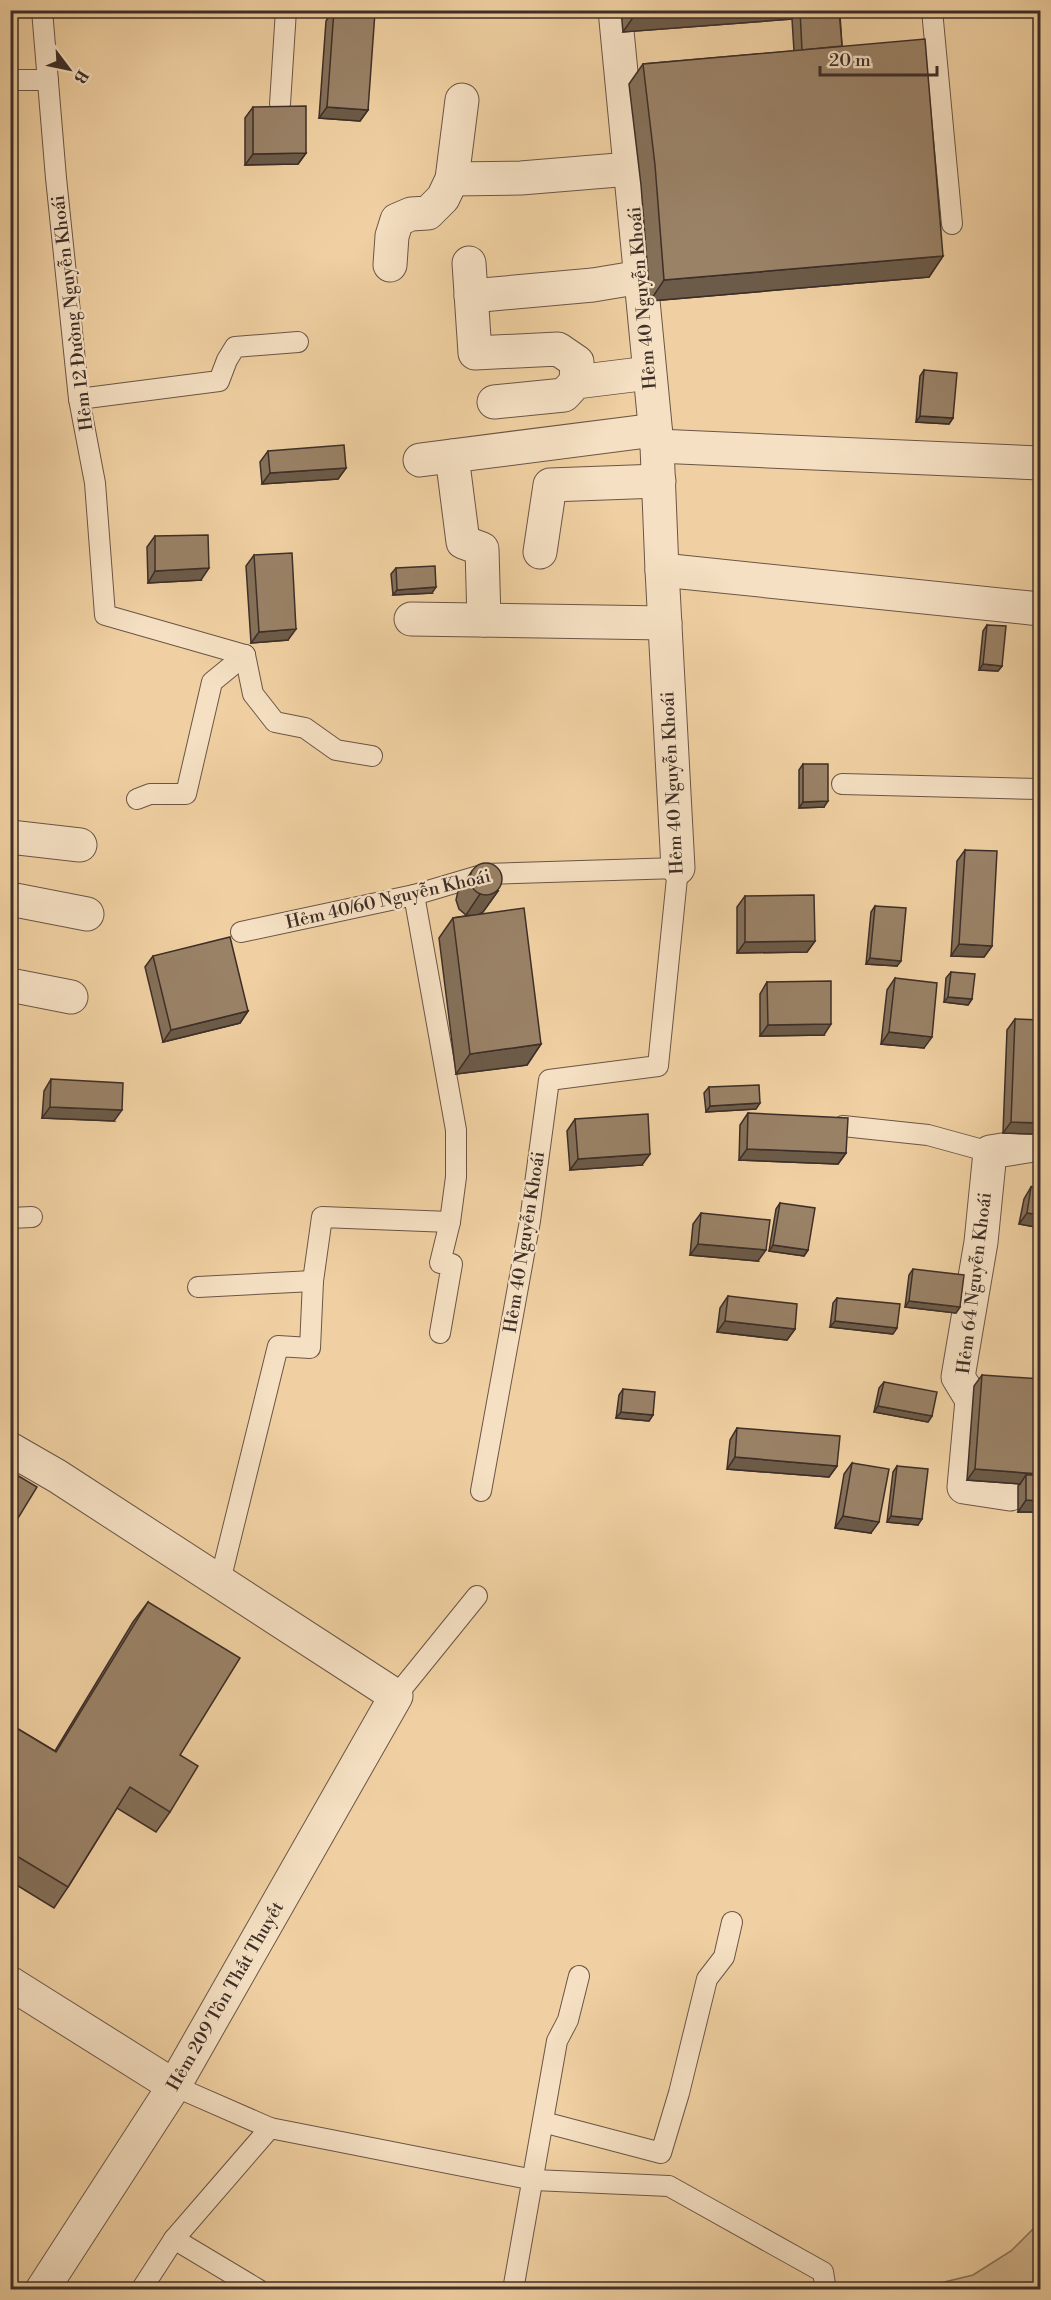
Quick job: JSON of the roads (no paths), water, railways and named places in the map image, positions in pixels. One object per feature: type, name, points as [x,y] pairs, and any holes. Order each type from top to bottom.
[{"type":"street","name":"Hẻm 40 Nguyễn Khoái","points":[[615,10],[656,438],[678,868]]},
{"type":"street","points":[[390,265],[392,236],[397,220],[411,214],[428,213],[443,198],[452,179],[462,100]]},
{"type":"street","points":[[452,179],[521,178],[630,169]]},
{"type":"street","points":[[469,263],[475,353],[558,348],[577,362],[576,382],[564,395],[494,402]]},
{"type":"street","points":[[471,296],[593,285],[641,277]]},
{"type":"street","points":[[576,382],[648,373]]},
{"type":"street","points":[[420,460],[656,438],[1041,463]]},
{"type":"street","points":[[452,456],[463,542],[482,549],[484,620]]},
{"type":"street","points":[[540,552],[550,485],[659,481]]},
{"type":"street","points":[[662,570],[1041,609]]},
{"type":"street","points":[[411,619],[665,623]]},
{"type":"street","points":[[10,837],[80,845]]},
{"type":"street","points":[[10,899],[87,914]]},
{"type":"street","points":[[10,985],[71,997]]},
{"type":"street","points":[[990,1152],[1041,1144]]},
{"type":"street","name":"Hẻm 64 Nguyễn Khoái","points":[[990,1152],[981,1242],[958,1377],[972,1400],[964,1487],[1010,1494]]},
{"type":"street","points":[[10,1449],[220,1581],[396,1696]]},
{"type":"street","name":"Hẻm 209 Tôn Thất Thuyết","points":[[42,2289],[174,2086],[396,1696]]},
{"type":"street","points":[[10,1983],[174,2086]]},
{"type":"lane","name":"Hẻm 12 Đường Nguyễn Khoái","points":[[42,10],[79,399],[95,483],[105,615],[245,655]]},
{"type":"lane","points":[[280,104],[286,10]]},
{"type":"lane","points":[[932,10],[952,224]]},
{"type":"lane","points":[[10,80],[48,80]]},
{"type":"lane","points":[[79,399],[219,381],[226,360],[235,347],[298,342]]},
{"type":"lane","points":[[138,799],[150,794],[186,794],[212,682],[245,655],[253,694],[275,722],[305,728],[336,750],[372,756]]},
{"type":"lane","points":[[842,784],[1041,789]]},
{"type":"lane","name":"Hẻm 40/60 Nguyễn Khoái","points":[[241,932],[414,895],[485,874],[678,868]]},
{"type":"lane","name":"Hẻm 40 Nguyễn Khoái","points":[[481,1491],[530,1221],[549,1080],[658,1066],[678,868]]},
{"type":"lane","points":[[414,895],[456,1130],[456,1177],[450,1222],[440,1263],[452,1264],[440,1334]]},
{"type":"lane","points":[[843,1126],[928,1135],[990,1152]]},
{"type":"lane","points":[[10,1218],[32,1217]]},
{"type":"lane","points":[[220,1581],[278,1346],[310,1348],[314,1281],[322,1217],[450,1222]]},
{"type":"lane","points":[[198,1287],[314,1281]]},
{"type":"lane","points":[[396,1696],[477,1596]]},
{"type":"lane","points":[[543,2122],[661,2153],[679,2093],[707,1979],[724,1957],[732,1922]]},
{"type":"lane","points":[[513,2289],[557,2041],[568,2019],[579,1976]]},
{"type":"lane","points":[[174,2086],[270,2128],[534,2180],[669,2186],[823,2272],[826,2289]]},
{"type":"lane","points":[[141,2289],[174,2239],[270,2128]]},
{"type":"lane","points":[[174,2239],[259,2289]]}]
